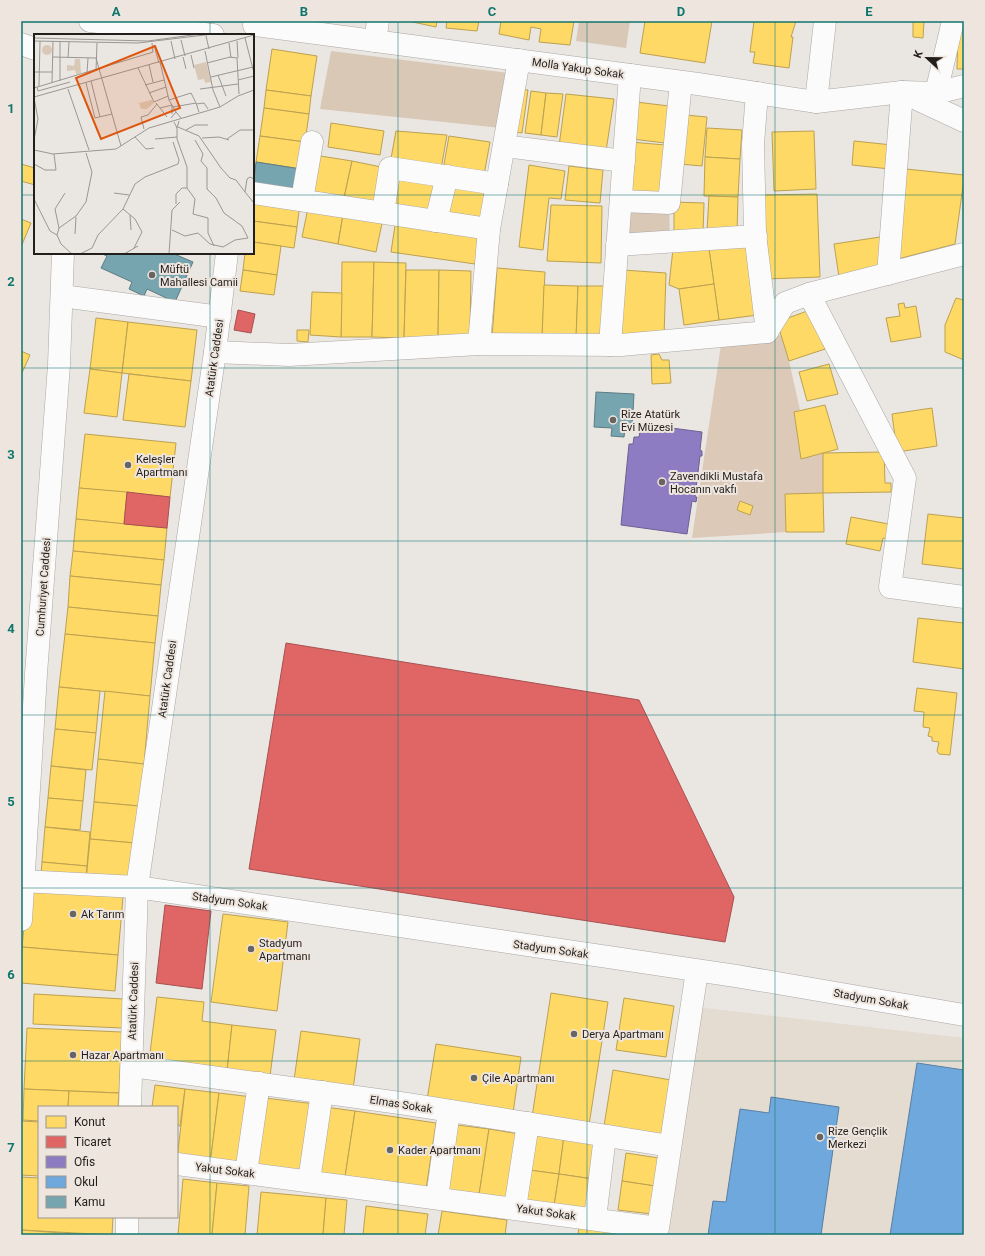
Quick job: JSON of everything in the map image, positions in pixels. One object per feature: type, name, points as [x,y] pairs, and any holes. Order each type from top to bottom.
[{"type":"street","points":[[90,21],[204,34]]},
{"type":"street","points":[[816,102],[825,21]]},
{"type":"street","points":[[936,93],[953,21]]},
{"type":"street","name":"Molla Yakup Sokak","points":[[254,27],[376,31],[519,60],[816,102],[902,92],[936,93],[964,86]]},
{"type":"street","points":[[21,44],[34,49]]},
{"type":"street","points":[[479,344],[489,229],[519,60]]},
{"type":"street","points":[[610,345],[630,75]]},
{"type":"street","points":[[621,201],[669,203],[681,82]]},
{"type":"street","points":[[888,274],[902,92],[964,121]]},
{"type":"street","points":[[757,93],[753,144],[756,236],[767,332]]},
{"type":"street","points":[[302,200],[312,142]]},
{"type":"street","points":[[504,146],[624,161]]},
{"type":"street","points":[[383,212],[390,168],[497,184]]},
{"type":"street","points":[[436,221],[447,176]]},
{"type":"street","points":[[254,192],[489,229]]},
{"type":"street","points":[[617,245],[756,236]]},
{"type":"street","name":"Cumhuriyet Caddesi","points":[[21,920],[22,881],[36,674],[59,365],[63,254]]},
{"type":"street","name":"Atatürk Caddesi","points":[[130,1106],[137,887],[220,317],[227,254]]},
{"type":"street","points":[[767,332],[785,303],[809,294],[964,254]]},
{"type":"street","points":[[809,294],[905,478],[890,587],[964,597]]},
{"type":"street","points":[[62,296],[220,317]]},
{"type":"street","points":[[215,352],[289,355],[479,344],[610,345],[767,332]]},
{"type":"street","name":"Stadyum Sokak","points":[[22,881],[137,887],[697,971],[964,1015]]},
{"type":"street","name":"Yakut Sokak","points":[[178,1164],[658,1228],[697,971]]},
{"type":"street","name":"Elmas Sokak","points":[[132,1066],[450,1111],[670,1146]]},
{"type":"street","points":[[246,1173],[259,1083]]},
{"type":"street","points":[[309,1181],[322,1092]]},
{"type":"street","points":[[437,1198],[450,1111]]},
{"type":"street","points":[[515,1208],[528,1123]]},
{"type":"street","points":[[595,1219],[605,1136]]},
{"type":"street","points":[[127,1218],[127,1235]]},
{"type":"shaded area","points":[[579,21],[630,21],[626,48],[576,41]]},
{"type":"shaded area","points":[[331,51],[509,73],[501,128],[320,109]]},
{"type":"shaded area","points":[[624,203],[669,206],[670,237],[621,241]]},
{"type":"shaded area","points":[[781,335],[789,361],[800,410],[794,412],[801,459],[823,453],[823,493],[785,494],[786,532],[692,538],[721,345]]},
{"type":"shaded area","name":"Rize Gençlik Merkezi","points":[[696,1007],[964,1038],[964,1235],[662,1235]]},
{"type":"building: Konut","points":[[408,21],[437,21],[436,27]]},
{"type":"building: Konut","points":[[447,21],[479,21],[477,31],[446,28]]},
{"type":"building: Konut","points":[[501,21],[574,21],[570,45],[539,42],[541,29],[531,27],[529,40],[499,34]]},
{"type":"building: Konut","points":[[645,21],[712,21],[705,63],[640,53]]},
{"type":"building: Konut","points":[[754,21],[796,21],[791,37],[793,37],[789,68],[753,63],[755,52],[750,52]]},
{"type":"building: Konut","points":[[913,21],[924,21],[923,38],[913,37]]},
{"type":"building: Konut","points":[[958,30],[964,30],[964,69],[957,69]]},
{"type":"building: Konut","points":[[272,49],[317,56],[311,96],[266,90]]},
{"type":"building: Konut","points":[[517,89],[528,90],[522,133],[511,131]]},
{"type":"building: Konut","points":[[266,90],[311,96],[309,114],[264,108]]},
{"type":"building: Konut","points":[[531,91],[546,93],[541,135],[525,133]]},
{"type":"building: Konut","points":[[546,93],[563,94],[557,137],[541,135]]},
{"type":"building: Konut","points":[[566,94],[614,99],[606,151],[559,146]]},
{"type":"building: Konut","points":[[636,102],[669,106],[665,143],[632,139]]},
{"type":"building: Konut","points":[[264,108],[309,114],[305,142],[260,136]]},
{"type":"building: Konut","points":[[685,115],[707,117],[702,166],[680,164]]},
{"type":"building: Konut","points":[[331,123],[384,131],[380,155],[328,147]]},
{"type":"building: Konut","points":[[707,128],[742,130],[740,159],[705,157]]},
{"type":"building: Konut","points":[[396,131],[447,135],[441,169],[390,164]]},
{"type":"building: Konut","points":[[814,131],[816,189],[774,191],[772,132]]},
{"type":"building: Konut","points":[[260,136],[305,142],[301,169],[256,162]]},
{"type":"building: Konut","points":[[449,136],[490,142],[484,175],[443,170]]},
{"type":"building: Konut","points":[[854,141],[892,145],[890,169],[852,165]]},
{"type":"building: Konut","points":[[631,142],[665,145],[660,196],[625,193]]},
{"type":"building: Konut","points":[[314,155],[352,161],[344,198],[310,191]]},
{"type":"building: Konut","points":[[705,157],[740,159],[738,197],[704,196]]},
{"type":"building: Konut","points":[[352,161],[386,168],[378,205],[344,198]]},
{"type":"building: Konut","points":[[21,164],[34,168],[34,185],[21,181]]},
{"type":"building: Konut","points":[[529,165],[565,171],[561,199],[549,198],[543,250],[519,247]]},
{"type":"building: Konut","points":[[569,166],[603,170],[600,203],[565,200]]},
{"type":"building: Konut","points":[[906,169],[964,175],[964,179],[955,244],[898,259]]},
{"type":"building: Konut","points":[[394,172],[439,179],[434,213],[389,206]]},
{"type":"building: Konut","points":[[448,179],[487,187],[481,221],[442,214]]},
{"type":"building: Konut","points":[[817,194],[820,277],[766,279],[763,195]]},
{"type":"building: Konut","points":[[709,196],[738,197],[737,232],[707,231]]},
{"type":"building: Konut","points":[[254,201],[300,204],[297,227],[254,221]]},
{"type":"building: Konut","points":[[674,202],[704,203],[703,233],[674,233]]},
{"type":"building: Konut","points":[[551,205],[602,206],[601,263],[547,261]]},
{"type":"building: Konut","points":[[308,208],[343,215],[338,244],[302,237]]},
{"type":"building: Konut","points":[[343,215],[382,223],[376,252],[338,244]]},
{"type":"building: Konut","points":[[21,219],[31,223],[21,247]]},
{"type":"building: Konut","points":[[396,219],[480,231],[475,264],[391,252]]},
{"type":"building: Konut","points":[[254,221],[297,227],[294,248],[254,242]]},
{"type":"building: Konut","points":[[880,237],[885,270],[839,277],[834,244]]},
{"type":"building: Konut","points":[[254,242],[281,246],[277,275],[243,270],[245,254],[254,254]]},
{"type":"building: Konut","points":[[748,243],[758,315],[719,320],[709,249]]},
{"type":"building: Konut","points":[[673,249],[709,249],[714,284],[679,289],[669,285]]},
{"type":"building: Konut","points":[[342,262],[374,262],[372,337],[341,337]]},
{"type":"building: Konut","points":[[374,262],[406,263],[404,338],[372,337]]},
{"type":"building: Konut","points":[[497,268],[545,272],[542,339],[492,338]]},
{"type":"building: Konut","points":[[243,270],[277,275],[274,295],[240,291]]},
{"type":"building: Konut","points":[[406,270],[439,270],[438,339],[404,338]]},
{"type":"building: Konut","points":[[439,270],[471,271],[470,339],[438,339]]},
{"type":"building: Konut","points":[[623,270],[666,273],[664,337],[620,337]]},
{"type":"building: Konut","points":[[714,284],[719,320],[684,325],[679,289]]},
{"type":"building: Konut","points":[[544,285],[578,286],[576,339],[542,339]]},
{"type":"building: Konut","points":[[578,286],[606,286],[605,340],[576,339]]},
{"type":"building: Konut","points":[[312,292],[342,293],[341,337],[310,335]]},
{"type":"building: Konut","points":[[956,298],[964,300],[964,360],[945,352],[945,325]]},
{"type":"building: Konut","points":[[904,303],[905,308],[916,306],[921,337],[891,342],[886,318],[900,316],[898,304]]},
{"type":"building: Konut","points":[[810,310],[825,349],[789,361],[777,322]]},
{"type":"building: Konut","points":[[96,318],[128,322],[122,373],[90,369]]},
{"type":"building: Konut","points":[[128,322],[197,330],[191,381],[122,373]]},
{"type":"building: Konut","points":[[297,330],[309,330],[308,342],[297,341]]},
{"type":"building: Konut","points":[[21,351],[30,355],[21,375]]},
{"type":"building: Konut","points":[[659,354],[662,360],[669,360],[671,383],[652,384],[651,355]]},
{"type":"building: Konut","points":[[829,364],[838,394],[807,401],[799,372]]},
{"type":"building: Konut","points":[[90,369],[122,373],[117,417],[84,413]]},
{"type":"building: Konut","points":[[129,374],[191,381],[185,427],[123,420]]},
{"type":"building: Konut","points":[[825,405],[838,449],[801,459],[794,412]]},
{"type":"building: Konut","points":[[932,408],[937,446],[897,452],[892,414]]},
{"type":"building: Konut","name":"Keleşler Apartmanı","points":[[85,434],[176,443],[170,497],[79,488]]},
{"type":"building: Konut","points":[[884,452],[885,483],[891,483],[891,492],[823,493],[823,453]]},
{"type":"building: Konut","points":[[79,488],[127,492],[124,524],[76,519]]},
{"type":"building: Konut","points":[[823,493],[824,532],[786,532],[785,494]]},
{"type":"building: Konut","points":[[740,501],[753,506],[750,515],[737,510]]},
{"type":"building: Konut","points":[[928,514],[964,518],[964,569],[922,564]]},
{"type":"building: Konut","points":[[851,517],[894,525],[891,540],[883,538],[880,551],[846,544]]},
{"type":"building: Konut","points":[[76,519],[167,528],[164,560],[73,551]]},
{"type":"building: Konut","points":[[73,551],[164,560],[161,585],[70,576]]},
{"type":"building: Konut","points":[[70,576],[161,585],[158,616],[68,607]]},
{"type":"building: Konut","points":[[68,607],[158,616],[155,643],[65,634]]},
{"type":"building: Konut","points":[[918,618],[964,623],[964,669],[913,662]]},
{"type":"building: Konut","points":[[65,634],[155,643],[150,696],[59,687]]},
{"type":"building: Konut","points":[[59,687],[100,691],[96,733],[55,729]]},
{"type":"building: Konut","points":[[917,688],[957,693],[950,755],[939,754],[937,751],[939,742],[932,741],[932,737],[928,736],[930,728],[923,727],[924,712],[914,711]]},
{"type":"building: Konut","points":[[105,691],[150,696],[144,764],[98,759]]},
{"type":"building: Konut","points":[[55,729],[96,733],[92,770],[51,766]]},
{"type":"building: Konut","points":[[98,759],[144,764],[139,806],[94,802]]},
{"type":"building: Konut","points":[[51,766],[86,770],[83,801],[48,798]]},
{"type":"building: Konut","points":[[48,798],[83,801],[80,830],[45,827]]},
{"type":"building: Konut","points":[[94,802],[139,806],[135,843],[90,839]]},
{"type":"building: Konut","points":[[45,827],[90,832],[87,866],[42,862]]},
{"type":"building: Konut","points":[[90,839],[135,843],[131,884],[86,880]]},
{"type":"building: Konut","points":[[42,862],[87,866],[86,880],[41,875]]},
{"type":"building: Konut","name":"Ak Tarım","points":[[28,888],[123,897],[118,955],[22,947]]},
{"type":"building: Konut","name":"Stadyum Apartmanı","points":[[223,914],[288,922],[277,1011],[211,1002]]},
{"type":"building: Konut","points":[[22,947],[118,955],[115,991],[21,983]]},
{"type":"building: Konut","name":"Derya Apartmanı","points":[[551,993],[608,1002],[589,1125],[532,1117]]},
{"type":"building: Konut","points":[[34,994],[124,999],[122,1028],[33,1024]]},
{"type":"building: Konut","points":[[157,997],[204,1002],[202,1021],[232,1025],[227,1071],[149,1061]]},
{"type":"building: Konut","points":[[624,998],[674,1006],[666,1057],[616,1050]]},
{"type":"building: Konut","points":[[232,1025],[276,1030],[270,1076],[227,1071]]},
{"type":"building: Konut","name":"Hazar Apartmanı","points":[[27,1028],[122,1032],[119,1093],[24,1089]]},
{"type":"building: Konut","points":[[301,1031],[360,1039],[353,1089],[294,1080]]},
{"type":"building: Konut","name":"Çile Apartmanı","points":[[436,1044],[521,1057],[513,1113],[427,1100]]},
{"type":"building: Konut","points":[[613,1070],[671,1080],[661,1135],[604,1126]]},
{"type":"building: Konut","points":[[155,1085],[185,1089],[180,1126],[178,1125],[178,1106],[152,1106]]},
{"type":"building: Konut","points":[[24,1089],[69,1091],[68,1106],[38,1106],[38,1121],[23,1120]]},
{"type":"building: Konut","points":[[185,1089],[219,1093],[210,1164],[178,1160]]},
{"type":"building: Konut","points":[[69,1091],[119,1093],[118,1106],[68,1106]]},
{"type":"building: Konut","points":[[219,1093],[252,1097],[243,1168],[210,1164]]},
{"type":"building: Konut","points":[[265,1098],[315,1104],[306,1175],[256,1169]]},
{"type":"building: Konut","points":[[325,1107],[355,1111],[345,1177],[315,1173]]},
{"type":"building: Konut","name":"Kader Apartmanı","points":[[355,1111],[436,1123],[426,1189],[345,1177]]},
{"type":"building: Konut","points":[[21,1121],[38,1122],[38,1176],[21,1175]]},
{"type":"building: Konut","points":[[457,1125],[489,1129],[479,1195],[447,1190]]},
{"type":"building: Konut","points":[[489,1129],[519,1134],[510,1199],[479,1195]]},
{"type":"building: Konut","points":[[534,1131],[564,1136],[559,1174],[529,1170]]},
{"type":"building: Konut","points":[[564,1136],[598,1140],[593,1179],[559,1174]]},
{"type":"building: Konut","points":[[626,1153],[659,1158],[655,1186],[622,1181]]},
{"type":"building: Konut","points":[[529,1170],[559,1174],[554,1206],[524,1202]]},
{"type":"building: Konut","points":[[559,1174],[593,1179],[588,1211],[554,1206]]},
{"type":"building: Konut","points":[[21,1177],[38,1178],[38,1218],[113,1218],[112,1235],[21,1230]]},
{"type":"building: Konut","points":[[183,1179],[217,1183],[212,1235],[178,1235]]},
{"type":"building: Konut","points":[[622,1181],[655,1186],[652,1214],[618,1210]]},
{"type":"building: Konut","points":[[217,1183],[249,1186],[245,1235],[212,1235]]},
{"type":"building: Konut","points":[[261,1192],[326,1198],[323,1235],[257,1235]]},
{"type":"building: Konut","points":[[326,1198],[347,1200],[344,1235],[323,1235]]},
{"type":"building: Konut","points":[[366,1206],[428,1214],[425,1235],[363,1235]]},
{"type":"building: Konut","points":[[442,1211],[507,1220],[505,1235],[438,1235]]},
{"type":"building: Konut","points":[[579,1227],[613,1231],[613,1235],[578,1235]]},
{"type":"building: Konut","points":[[21,1230],[89,1235],[21,1235]]},
{"type":"building: Ticaret","points":[[238,310],[255,314],[251,333],[234,330]]},
{"type":"building: Ticaret","points":[[127,492],[170,497],[167,528],[124,524]]},
{"type":"building: Ticaret","points":[[286,643],[639,700],[734,897],[725,942],[249,869]]},
{"type":"building: Ticaret","points":[[165,905],[211,911],[202,989],[156,983]]},
{"type":"building: Ofis","name":"Zavendikli Mustafa Hocanın vakfı","points":[[641,424],[702,432],[700,450],[702,451],[702,456],[700,456],[695,497],[697,497],[696,502],[692,501],[687,534],[621,525],[629,444],[633,444],[634,437],[639,437]]},
{"type":"building: Okul","points":[[917,1063],[964,1070],[964,1235],[890,1235]]},
{"type":"building: Okul","points":[[771,1097],[839,1107],[821,1235],[708,1235],[713,1201],[726,1202],[740,1109],[769,1113]]},
{"type":"building: Kamu","points":[[256,162],[301,169],[297,195],[254,189]]},
{"type":"building: Kamu","name":"Müftü Mahallesi Camii","points":[[102,254],[174,254],[193,262],[175,302],[147,289],[144,296],[129,289],[132,282],[101,268],[107,256]]},
{"type":"building: Kamu","name":"Rize Atatürk Evi Müzesi","points":[[596,392],[634,394],[632,429],[625,429],[624,437],[611,436],[612,428],[594,427]]},
{"type":"place","name":"Müftü Mahallesi Camii","points":[[152,275]]},
{"type":"place","name":"Rize Atatürk Evi Müzesi","points":[[613,420]]},
{"type":"place","name":"Keleşler Apartmanı","points":[[128,465]]},
{"type":"place","name":"Zavendikli Mustafa Hocanın vakfı","points":[[662,482]]},
{"type":"place","name":"Ak Tarım","points":[[73,914]]},
{"type":"place","name":"Stadyum Apartmanı","points":[[251,949]]},
{"type":"place","name":"Derya Apartmanı","points":[[574,1034]]},
{"type":"place","name":"Hazar Apartmanı","points":[[73,1055]]},
{"type":"place","name":"Çile Apartmanı","points":[[474,1078]]},
{"type":"place","name":"Rize Gençlik Merkezi","points":[[820,1137]]},
{"type":"place","name":"Kader Apartmanı","points":[[390,1150]]}]
